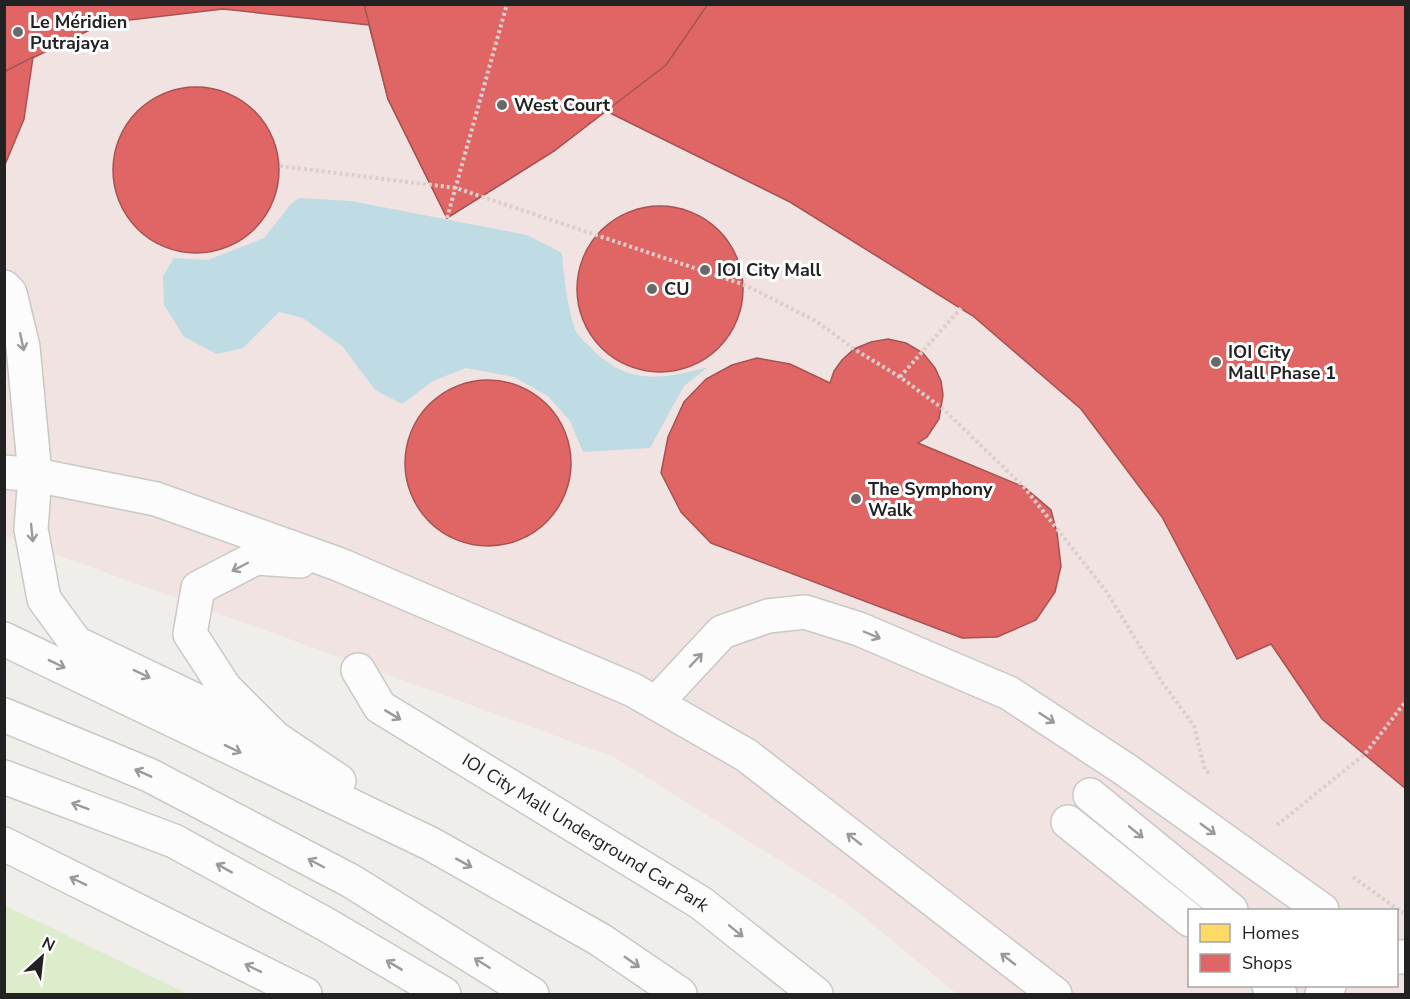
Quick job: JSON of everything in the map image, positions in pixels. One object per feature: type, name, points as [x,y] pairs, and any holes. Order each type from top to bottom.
[{"type":"street","points":[[4,287],[10,293],[23,347],[20,473],[44,599],[76,643],[275,738],[431,844]]},
{"type":"street","points":[[20,473],[156,499],[338,564],[633,690],[746,755],[1055,994]]},
{"type":"street","points":[[275,738],[225,688],[190,634],[198,588],[256,558],[338,564]]},
{"type":"street","points":[[656,703],[722,632],[768,616],[805,612],[859,629],[1009,693],[1126,770],[1321,909]]},
{"type":"street","points":[[4,639],[431,844],[599,939],[680,994]]},
{"type":"street","name":"IOI City Mall Underground Car Park","points":[[358,670],[380,707],[701,903],[816,994]]},
{"type":"street","points":[[4,715],[148,775],[341,876],[532,994]]},
{"type":"street","points":[[4,777],[174,841],[327,925],[444,994]]},
{"type":"street","points":[[1090,795],[1230,909]]},
{"type":"street","points":[[1068,822],[1188,919]]},
{"type":"street","points":[[4,844],[305,994]]},
{"type":"path","points":[[447,218],[507,4]]},
{"type":"path","points":[[280,166],[456,188],[745,285],[816,321],[942,408],[1024,487],[1099,582],[1162,682],[1194,726],[1205,770],[1214,777]]},
{"type":"path","points":[[900,377],[962,308]]},
{"type":"path","points":[[1241,852],[1365,754],[1406,701]]},
{"type":"path","points":[[1269,817],[1288,830]]},
{"type":"path","points":[[1351,876],[1398,909]]},
{"type":"shaded area","name":"IOI City Mall","points":[[4,5],[1405,5],[1405,994],[957,994],[843,900],[614,757],[5,536]]},
{"type":"green space","points":[[6,906],[188,994],[5,994]]},
{"type":"water","points":[[299,198],[351,201],[527,235],[562,253],[566,291],[575,329],[578,335],[606,362],[620,370],[648,377],[677,374],[708,367],[684,386],[650,448],[583,452],[570,421],[548,396],[514,377],[466,368],[433,381],[402,404],[375,390],[343,347],[303,318],[279,312],[243,348],[217,354],[184,337],[164,305],[163,276],[174,258],[208,260],[264,238],[290,205]]},
{"type":"building: Homes","name":"Le Méridien Putrajaya","points":[[4,4],[52,4],[60,18],[4,47]]},
{"type":"building: Shops","name":"IOI City Mall Phase 1","points":[[4,4],[1406,4],[1406,789],[1322,719],[1271,644],[1237,659],[1162,517],[1081,409],[973,316],[790,202],[606,111],[554,151],[447,218],[388,99],[369,25],[223,9],[104,23],[4,72]]},
{"type":"building: Shops","name":"West Court","points":[[364,4],[708,4],[666,65],[554,151],[447,218],[388,99]]},
{"type":"building: Shops","points":[[33,57],[24,119],[4,167],[4,72]]},
{"type":"building: Shops","points":[[196,87],[212,88],[228,93],[255,111],[273,138],[278,154],[278,186],[273,202],[255,229],[228,247],[212,252],[196,253],[180,252],[164,247],[137,229],[119,202],[114,186],[113,170],[114,154],[119,138],[137,111],[164,93],[180,88]]},
{"type":"building: Shops","points":[[660,206],[676,207],[692,212],[719,230],[737,257],[742,273],[742,305],[737,321],[719,348],[692,366],[676,371],[660,372],[644,371],[628,366],[601,348],[583,321],[578,305],[577,289],[578,273],[583,257],[601,230],[628,212],[644,207]]},
{"type":"building: Shops","name":"The Symphony Walk","points":[[888,339],[906,343],[923,353],[935,368],[941,381],[943,395],[939,419],[927,437],[918,443],[1024,487],[1051,510],[1057,533],[1061,566],[1055,592],[1036,620],[997,637],[962,638],[711,543],[681,512],[661,473],[668,437],[684,402],[706,379],[732,365],[757,358],[790,364],[830,383],[834,371],[854,349],[871,342]]},
{"type":"building: Shops","points":[[488,380],[504,381],[520,386],[547,404],[565,431],[570,447],[570,479],[565,495],[547,522],[520,540],[504,545],[488,546],[472,545],[456,540],[429,522],[411,495],[406,479],[405,463],[406,447],[411,431],[429,404],[456,386],[472,381]]},
{"type":"place","name":"Le Méridien Putrajaya","points":[[18,32]]},
{"type":"place","name":"West Court","points":[[502,105]]},
{"type":"place","name":"IOI City Mall","points":[[705,270]]},
{"type":"place","name":"CU","points":[[652,289]]},
{"type":"place","name":"IOI City Mall Phase 1","points":[[1216,362]]},
{"type":"place","name":"The Symphony Walk","points":[[856,499]]}]
